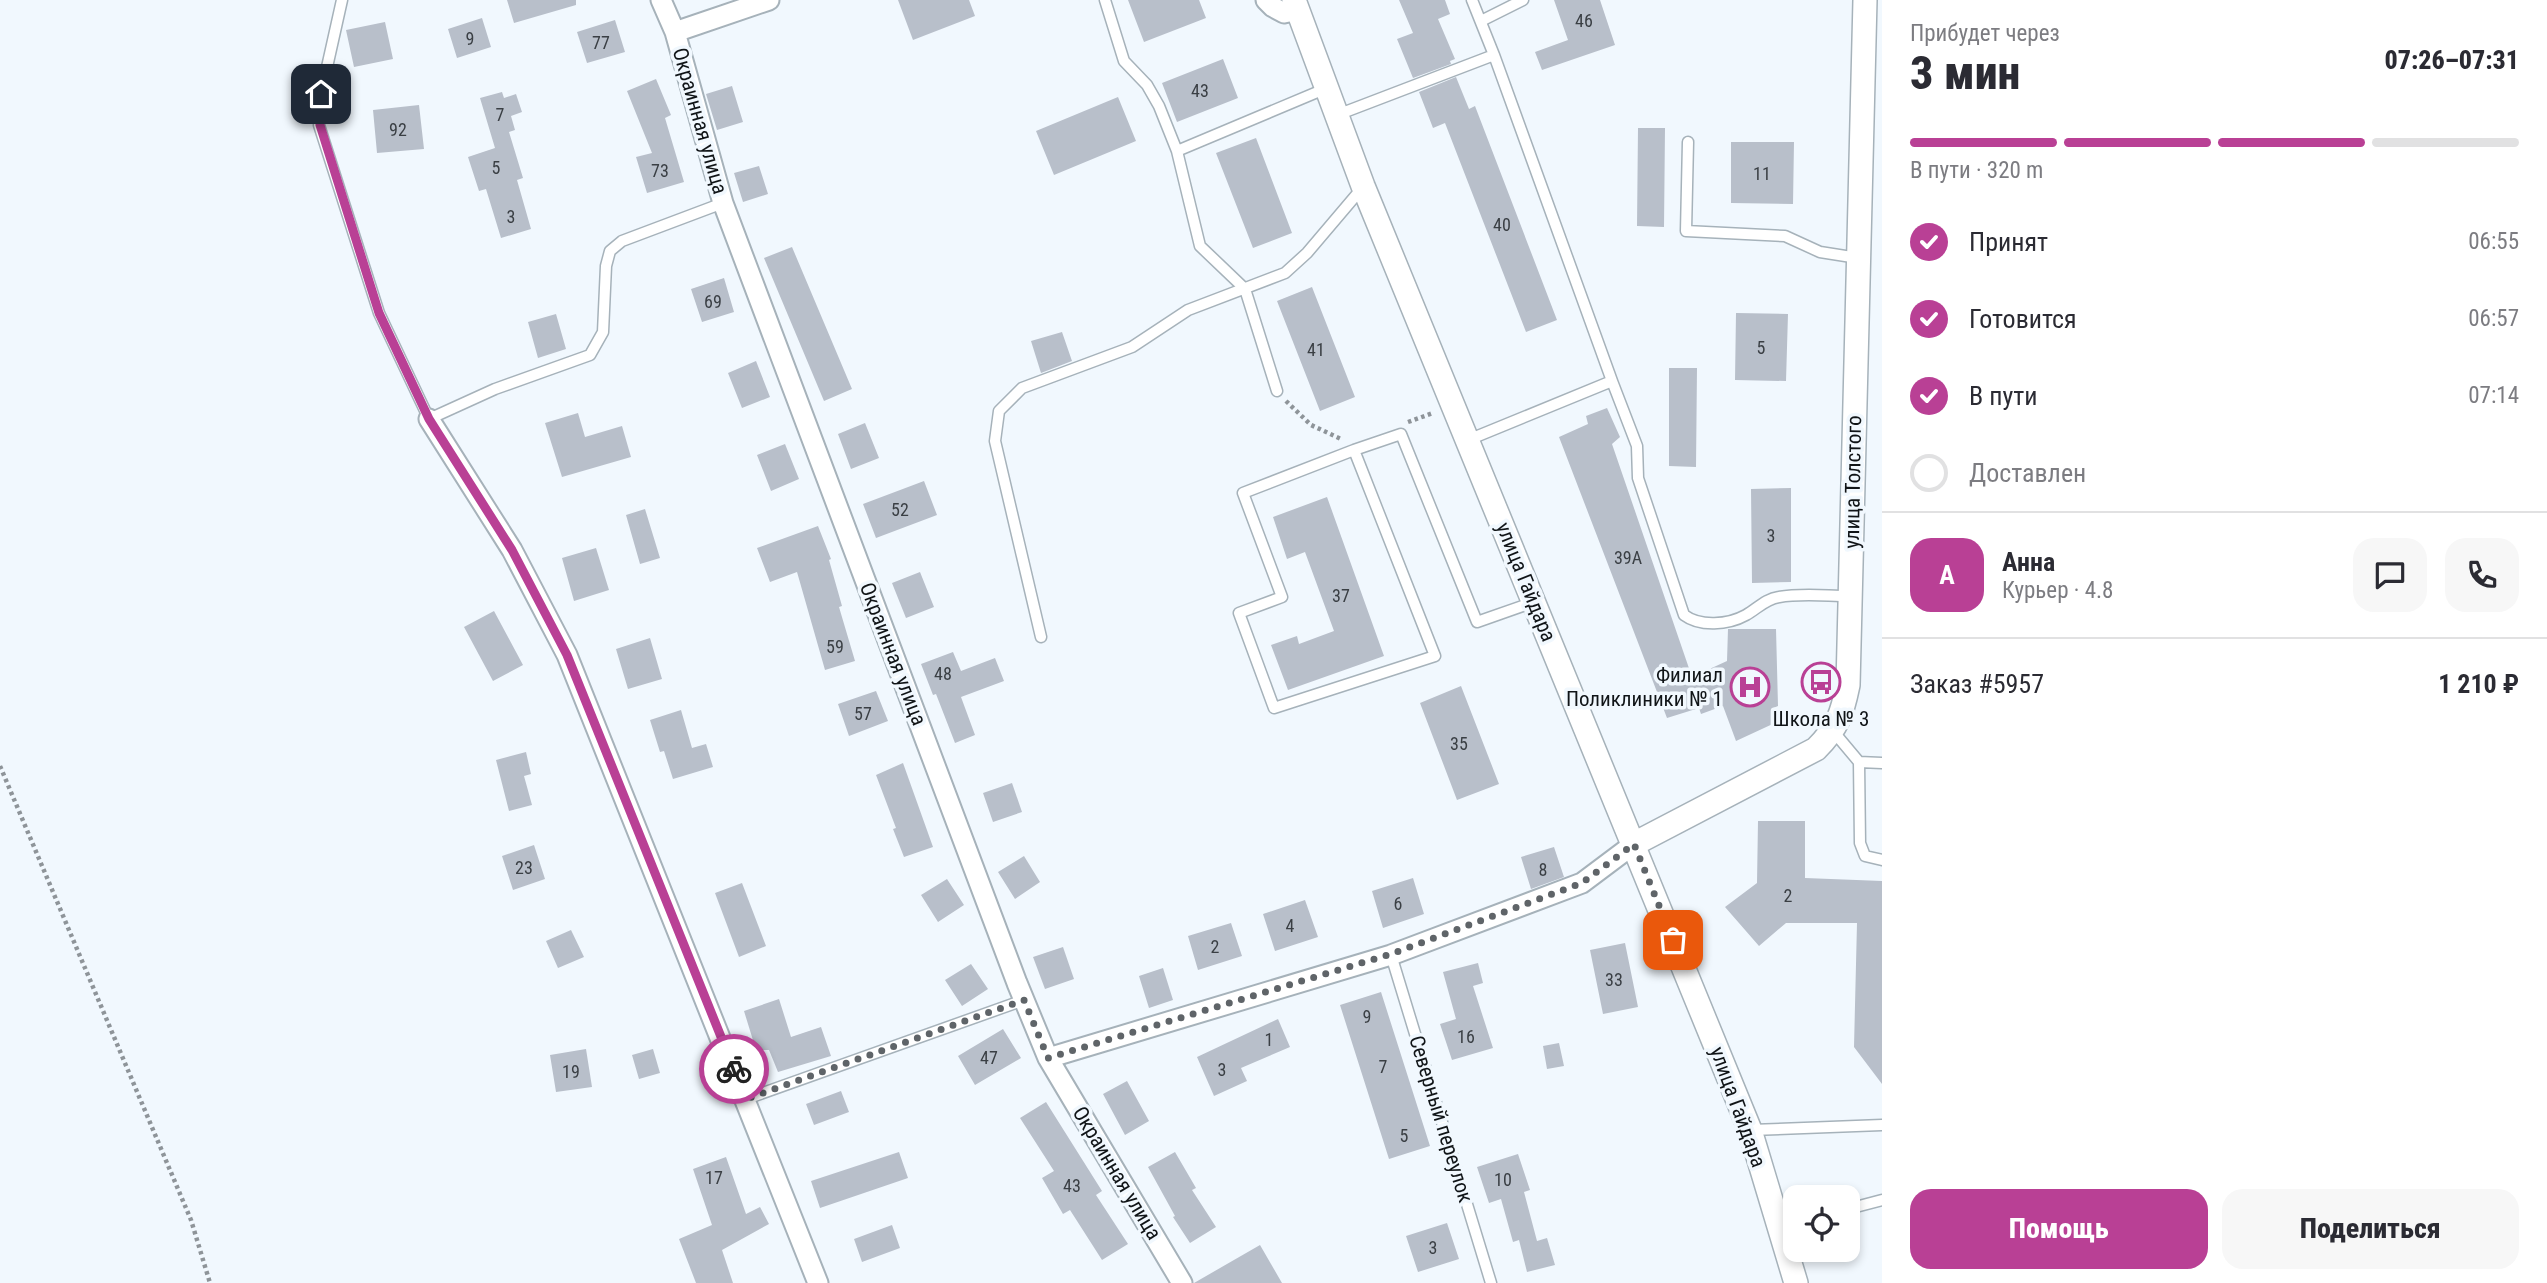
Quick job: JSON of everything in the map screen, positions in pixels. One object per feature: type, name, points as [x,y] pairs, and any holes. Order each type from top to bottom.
[{"type":"street","name":"Окраинная улица","points":[[661,0],[675,32],[723,204],[1024,1000],[1048,1058],[1182,1283]]},
{"type":"street","points":[[675,32],[769,0]]},
{"type":"street","points":[[1266,0],[1284,13],[1296,5]]},
{"type":"street","name":"улица Толстого","points":[[1634,844],[1816,749],[1833,731],[1843,710],[1848,685],[1865,0]]},
{"type":"street","name":"улица Гайдара","points":[[1296,5],[1363,186],[1750,1130],[1783,1226],[1797,1283]]},
{"type":"street","points":[[429,419],[512,550],[567,655],[818,1283]]},
{"type":"street","points":[[1048,1058],[1391,954],[1582,883],[1634,844]]},
{"type":"lane","points":[[342,0],[321,94],[320,125],[379,313],[429,419],[495,389],[590,355],[603,332],[606,266],[610,251],[621,241],[723,204]]},
{"type":"lane","points":[[1105,0],[1124,61],[1147,85],[1159,106],[1177,151],[1200,246],[1245,289],[1277,391]]},
{"type":"lane","points":[[1472,0],[1637,446],[1638,478],[1684,615],[1693,622],[1731,621],[1745,616],[1769,599],[1781,596],[1850,596]]},
{"type":"lane","points":[[1480,21],[1523,0]]},
{"type":"lane","points":[[1337,115],[1494,55]]},
{"type":"lane","points":[[1177,151],[1327,88]]},
{"type":"lane","points":[[1688,142],[1685,231],[1785,236],[1820,252],[1858,258]]},
{"type":"lane","points":[[1041,637],[995,441],[999,411],[1022,388],[1132,347],[1188,310],[1285,273],[1307,253],[1363,186]]},
{"type":"lane","points":[[1468,440],[1612,381]]},
{"type":"lane","points":[[1354,450],[1435,656],[1274,708],[1239,613],[1282,597],[1242,493],[1354,450],[1401,434],[1477,622],[1534,602]]},
{"type":"lane","points":[[1833,731],[1858,762],[1860,843],[1865,856],[1882,860]]},
{"type":"lane","points":[[1858,762],[1882,763]]},
{"type":"lane","name":"Северный переулок","points":[[1391,954],[1491,1283]]},
{"type":"lane","points":[[746,1099],[1024,1000]]},
{"type":"lane","points":[[1750,1130],[1882,1125]]},
{"type":"lane","points":[[1860,1206],[1882,1200]]},
{"type":"path","points":[[1277,391],[1292,409],[1311,425],[1337,439],[1346,440]]},
{"type":"path","points":[[0,766],[191,1220],[210,1283]]},
{"type":"building","points":[[507,0],[576,0],[576,5],[514,23]]},
{"type":"building","points":[[898,0],[969,0],[975,16],[913,40]]},
{"type":"building","points":[[1128,0],[1199,0],[1206,18],[1144,42]]},
{"type":"building","points":[[1399,0],[1445,0],[1450,14],[1438,19],[1455,59],[1450,61],[1451,64],[1413,78],[1397,39],[1413,33]]},
{"type":"building","points":[[1554,0],[1600,0],[1615,45],[1542,70],[1535,52],[1568,40]]},
{"type":"building","points":[[482,18],[491,47],[457,58],[448,29]]},
{"type":"building","points":[[615,20],[625,52],[587,63],[577,32]]},
{"type":"building","points":[[385,22],[393,59],[354,67],[346,30]]},
{"type":"building","points":[[1223,59],[1238,98],[1177,122],[1162,83]]},
{"type":"building","points":[[1456,77],[1469,109],[1475,106],[1557,320],[1526,332],[1445,123],[1433,128],[1419,92]]},
{"type":"building","points":[[656,79],[671,115],[665,118],[684,182],[647,193],[636,157],[652,153],[627,91]]},
{"type":"building","points":[[732,86],[743,122],[717,130],[706,94]]},
{"type":"building","points":[[502,92],[504,98],[516,94],[522,112],[511,116],[515,130],[509,132],[523,178],[517,180],[531,229],[501,238],[486,189],[479,191],[468,157],[495,148],[480,98]]},
{"type":"building","points":[[1118,97],[1136,141],[1054,175],[1036,131]]},
{"type":"building","points":[[419,105],[424,149],[377,153],[373,110]]},
{"type":"building","points":[[1638,128],[1665,128],[1664,227],[1637,226]]},
{"type":"building","points":[[1256,138],[1292,233],[1253,248],[1216,153]]},
{"type":"building","points":[[1731,142],[1794,142],[1793,204],[1731,203]]},
{"type":"building","points":[[759,166],[768,194],[743,202],[734,173]]},
{"type":"building","points":[[792,247],[852,389],[824,401],[764,258]]},
{"type":"building","points":[[724,278],[734,312],[702,322],[691,289]]},
{"type":"building","points":[[1312,287],[1355,397],[1320,411],[1277,301]]},
{"type":"building","points":[[1736,313],[1788,314],[1786,381],[1735,380]]},
{"type":"building","points":[[556,314],[566,349],[538,358],[528,322]]},
{"type":"building","points":[[1062,332],[1072,361],[1041,373],[1031,341]]},
{"type":"building","points":[[756,361],[770,397],[742,408],[728,373]]},
{"type":"building","points":[[1669,368],[1697,368],[1696,467],[1669,466]]},
{"type":"building","points":[[1607,408],[1620,437],[1612,444],[1692,677],[1727,661],[1728,629],[1776,629],[1778,706],[1771,709],[1777,722],[1736,741],[1723,706],[1701,714],[1699,708],[1667,718],[1559,437],[1588,424],[1586,416]]},
{"type":"building","points":[[578,413],[585,437],[622,426],[631,457],[562,477],[545,423]]},
{"type":"building","points":[[865,423],[879,458],[851,469],[838,434]]},
{"type":"building","points":[[785,444],[799,479],[771,491],[757,455]]},
{"type":"building","points":[[924,481],[937,515],[876,538],[863,504]]},
{"type":"building","points":[[1791,488],[1791,582],[1752,583],[1751,489]]},
{"type":"building","points":[[1327,497],[1384,656],[1288,690],[1271,645],[1297,636],[1299,644],[1334,631],[1305,552],[1287,559],[1273,517]]},
{"type":"building","points":[[645,509],[660,558],[640,564],[626,515]]},
{"type":"building","points":[[818,526],[831,559],[829,560],[842,606],[839,607],[855,661],[825,670],[797,572],[770,582],[757,548]]},
{"type":"building","points":[[596,548],[609,590],[574,601],[562,558]]},
{"type":"building","points":[[920,572],[934,607],[906,618],[892,583]]},
{"type":"building","points":[[494,611],[523,665],[493,681],[464,627]]},
{"type":"building","points":[[650,638],[662,679],[628,689],[616,649]]},
{"type":"building","points":[[953,652],[961,671],[995,658],[1004,681],[961,697],[975,735],[955,743],[921,664]]},
{"type":"building","points":[[1461,686],[1499,784],[1457,800],[1420,703]]},
{"type":"building","points":[[876,691],[888,721],[849,736],[838,704]]},
{"type":"building","points":[[681,710],[692,748],[706,744],[713,767],[673,779],[664,751],[660,752],[650,720]]},
{"type":"building","points":[[526,752],[531,774],[524,776],[532,805],[509,811],[496,760]]},
{"type":"building","points":[[903,763],[933,847],[904,857],[876,775]]},
{"type":"building","points":[[1012,783],[1022,812],[993,822],[983,793]]},
{"type":"building","points":[[1758,821],[1805,821],[1805,878],[1882,881],[1882,1084],[1854,1047],[1857,923],[1786,923],[1759,946],[1725,907],[1757,883]]},
{"type":"building","points":[[534,845],[545,879],[513,890],[502,856]]},
{"type":"building","points":[[1554,847],[1564,877],[1531,889],[1521,857]]},
{"type":"building","points":[[1024,856],[1040,882],[1015,899],[998,872]]},
{"type":"building","points":[[1413,878],[1424,914],[1383,928],[1372,891]]},
{"type":"building","points":[[947,879],[964,905],[938,922],[921,895]]},
{"type":"building","points":[[742,883],[766,946],[739,957],[715,893]]},
{"type":"building","points":[[1305,900],[1318,937],[1275,951],[1263,914]]},
{"type":"building","points":[[1231,923],[1242,956],[1198,970],[1188,936]]},
{"type":"building","points":[[571,930],[584,957],[558,968],[546,941]]},
{"type":"building","points":[[1625,943],[1638,1007],[1603,1014],[1590,950]]},
{"type":"building","points":[[1063,947],[1074,979],[1045,989],[1033,957]]},
{"type":"building","points":[[1478,963],[1483,983],[1473,986],[1493,1048],[1452,1060],[1440,1024],[1456,1019],[1443,972]]},
{"type":"building","points":[[971,964],[988,989],[962,1006],[945,980]]},
{"type":"building","points":[[1163,968],[1173,1000],[1149,1008],[1139,976]]},
{"type":"building","points":[[1381,992],[1430,1146],[1389,1159],[1340,1005]]},
{"type":"building","points":[[779,999],[791,1037],[821,1027],[831,1056],[778,1072],[769,1050],[756,1050],[744,1011]]},
{"type":"building","points":[[1278,1019],[1290,1047],[1241,1068],[1247,1081],[1214,1096],[1197,1057]]},
{"type":"building","points":[[1003,1029],[1021,1058],[975,1085],[958,1056]]},
{"type":"building","points":[[1559,1043],[1564,1066],[1547,1069],[1543,1046]]},
{"type":"building","points":[[586,1049],[592,1087],[556,1092],[550,1055]]},
{"type":"building","points":[[653,1049],[660,1073],[639,1079],[632,1055]]},
{"type":"building","points":[[1127,1081],[1149,1121],[1125,1135],[1103,1094]]},
{"type":"building","points":[[841,1091],[849,1112],[814,1125],[806,1104]]},
{"type":"building","points":[[1046,1102],[1102,1191],[1096,1195],[1128,1244],[1102,1260],[1070,1210],[1063,1214],[1042,1178],[1054,1171],[1020,1118]]},
{"type":"building","points":[[899,1152],[908,1178],[820,1208],[811,1181]]},
{"type":"building","points":[[1175,1152],[1196,1188],[1192,1190],[1216,1227],[1190,1243],[1173,1217],[1175,1216],[1148,1167]]},
{"type":"building","points":[[1518,1154],[1530,1190],[1524,1192],[1537,1241],[1547,1238],[1555,1265],[1527,1272],[1519,1240],[1513,1242],[1501,1199],[1489,1203],[1477,1167]]},
{"type":"building","points":[[726,1157],[746,1214],[760,1207],[769,1224],[722,1250],[733,1283],[696,1283],[679,1239],[712,1225],[693,1169]]},
{"type":"building","points":[[1447,1223],[1459,1259],[1418,1272],[1406,1236]]},
{"type":"building","points":[[892,1225],[900,1248],[862,1262],[854,1239]]},
{"type":"building","points":[[1260,1245],[1282,1283],[1194,1283]]},
{"type":"way so far","points":[[734,1069],[746,1099],[1024,1000],[1048,1058],[1391,954],[1582,883],[1634,844],[1673,940]]},
{"type":"place","name":"Школа № 3","points":[[1821,682]]},
{"type":"place","name":"Филиал Поликлиники № 1","points":[[1750,687]]},
{"type":"route","points":[[321,94],[320,125],[379,313],[429,419],[512,550],[567,655],[734,1069]]}]
